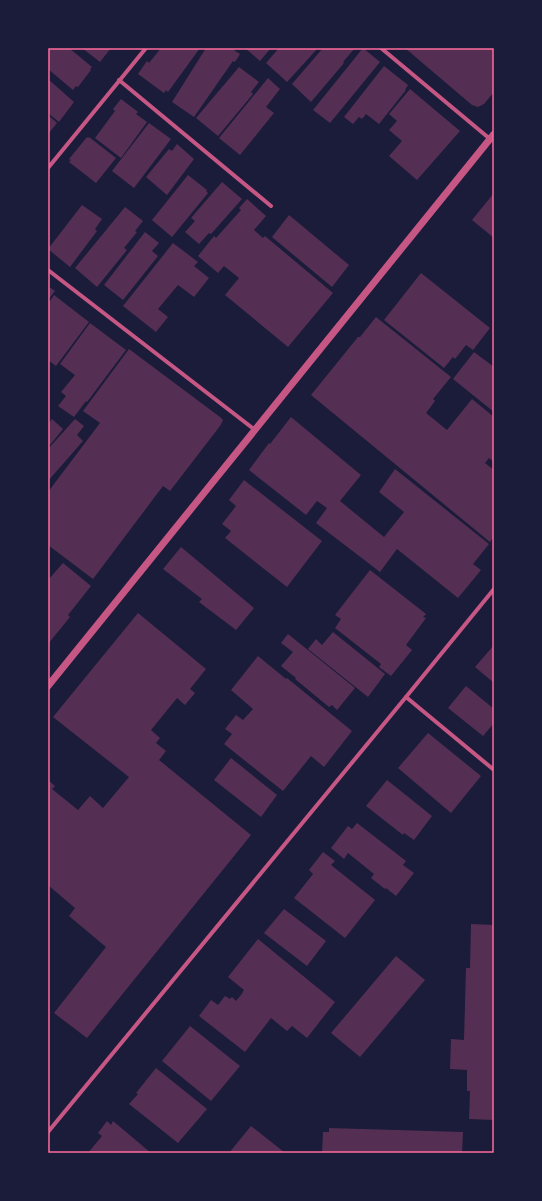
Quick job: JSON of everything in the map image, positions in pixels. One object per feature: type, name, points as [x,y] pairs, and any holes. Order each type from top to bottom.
[{"type":"street","points":[[48,168],[146,48]]},
{"type":"street","points":[[48,686],[492,137],[381,48]]},
{"type":"street","points":[[119,80],[271,206]]},
{"type":"street","points":[[48,270],[255,430]]},
{"type":"street","points":[[48,1132],[494,589]]},
{"type":"street","points":[[406,697],[494,770]]},
{"type":"building","points":[[48,48],[69,48],[92,67],[78,87],[76,86],[73,90],[48,69]]},
{"type":"building","points":[[82,48],[111,48],[100,62]]},
{"type":"building","points":[[161,48],[200,48],[168,92],[166,90],[164,93],[138,74],[147,61],[149,63]]},
{"type":"building","points":[[206,48],[231,48],[240,54],[235,62],[233,61],[194,117],[172,102]]},
{"type":"building","points":[[245,48],[271,48],[260,61]]},
{"type":"building","points":[[279,48],[318,48],[287,82],[266,63]]},
{"type":"building","points":[[323,48],[355,48],[311,102],[292,84]]},
{"type":"building","points":[[363,48],[380,62],[330,123],[313,110]]},
{"type":"building","points":[[405,48],[494,48],[494,92],[484,104],[478,107],[472,105]]},
{"type":"building","points":[[384,66],[408,85],[406,90],[379,124],[366,114],[362,119],[359,117],[353,124],[344,117]]},
{"type":"building","points":[[239,67],[259,82],[251,92],[253,94],[218,136],[196,118]]},
{"type":"building","points":[[268,78],[280,89],[266,107],[274,113],[240,155],[219,138]]},
{"type":"building","points":[[48,79],[74,102],[59,122],[48,113]]},
{"type":"building","points":[[410,89],[460,131],[417,180],[389,156],[402,141],[389,130],[397,121],[389,114]]},
{"type":"building","points":[[121,99],[138,112],[136,114],[147,122],[121,158],[95,138],[115,111],[113,109]]},
{"type":"building","points":[[48,115],[57,123],[48,134]]},
{"type":"building","points":[[149,123],[171,139],[134,188],[112,171]]},
{"type":"building","points":[[87,137],[116,158],[96,183],[69,162],[71,160],[69,159]]},
{"type":"building","points":[[177,144],[194,159],[167,195],[146,177],[169,149],[172,151]]},
{"type":"building","points":[[188,175],[207,190],[206,191],[208,193],[172,237],[152,220]]},
{"type":"building","points":[[222,182],[242,199],[211,234],[209,233],[199,244],[185,232],[195,221],[191,218]]},
{"type":"building","points":[[494,193],[494,238],[472,220]]},
{"type":"building","points":[[247,199],[266,216],[254,230],[263,238],[265,236],[333,293],[288,347],[225,295],[239,278],[224,266],[218,273],[198,256],[214,236],[216,238],[241,210],[239,208]]},
{"type":"building","points":[[82,205],[102,219],[95,229],[97,231],[70,267],[48,249]]},
{"type":"building","points":[[125,207],[143,221],[135,231],[137,232],[124,248],[127,250],[97,287],[75,268]]},
{"type":"building","points":[[289,215],[349,265],[332,287],[272,237]]},
{"type":"building","points":[[145,232],[159,243],[152,251],[158,256],[123,300],[104,285]]},
{"type":"building","points":[[173,243],[198,262],[194,266],[209,278],[194,297],[178,285],[158,309],[168,317],[156,332],[123,306]]},
{"type":"building","points":[[421,273],[490,328],[473,350],[466,345],[455,359],[453,357],[444,368],[384,320]]},
{"type":"building","points":[[48,286],[55,291],[48,300]]},
{"type":"building","points":[[54,295],[89,322],[56,366],[48,360],[48,304]]},
{"type":"building","points":[[376,317],[451,377],[433,399],[435,401],[426,413],[447,430],[472,399],[494,417],[494,462],[489,458],[485,463],[494,470],[494,536],[490,542],[311,395]]},
{"type":"building","points":[[90,323],[126,350],[74,417],[58,406],[66,396],[61,392],[75,375],[60,364]]},
{"type":"building","points":[[129,349],[223,420],[170,491],[163,486],[93,579],[48,545],[48,492],[100,423],[83,411]]},
{"type":"building","points":[[474,352],[494,367],[494,412],[453,379]]},
{"type":"building","points":[[291,417],[361,475],[340,501],[384,537],[404,512],[379,492],[395,469],[489,544],[473,564],[481,570],[458,598],[397,549],[380,572],[316,523],[327,508],[317,501],[306,515],[249,470]]},
{"type":"building","points":[[52,419],[63,429],[50,445],[48,444],[48,424]]},
{"type":"building","points":[[75,419],[84,426],[77,435],[83,441],[48,481],[48,449]]},
{"type":"building","points":[[244,480],[322,541],[287,587],[225,538],[231,531],[222,524],[236,506],[229,500]]},
{"type":"building","points":[[181,547],[254,608],[236,630],[199,602],[202,599],[163,569]]},
{"type":"building","points":[[63,563],[91,586],[68,615],[70,617],[48,644],[48,580]]},
{"type":"building","points":[[370,570],[426,614],[423,617],[426,618],[406,645],[412,650],[391,676],[379,667],[381,664],[335,628],[341,619],[335,615]]},
{"type":"building","points":[[138,613],[206,669],[190,689],[195,693],[185,705],[177,698],[151,730],[160,738],[156,743],[166,751],[159,760],[251,835],[87,1038],[54,1013],[106,947],[69,916],[75,908],[48,885],[48,780],[55,786],[52,789],[78,810],[90,796],[103,808],[129,777],[53,717]]},
{"type":"building","points":[[333,632],[385,674],[368,697],[308,649],[316,639],[322,645]]},
{"type":"building","points":[[288,634],[355,688],[337,710],[332,705],[329,707],[281,666],[293,652],[281,643]]},
{"type":"building","points":[[494,645],[494,683],[475,667]]},
{"type":"building","points":[[258,656],[352,731],[324,767],[311,756],[283,791],[224,744],[232,734],[225,729],[236,715],[243,720],[253,709],[231,690]]},
{"type":"building","points":[[466,686],[494,709],[494,723],[483,736],[448,708]]},
{"type":"building","points":[[428,733],[481,776],[451,813],[398,768]]},
{"type":"building","points":[[231,758],[277,795],[261,817],[214,780]]},
{"type":"building","points":[[387,780],[432,816],[414,840],[404,833],[403,835],[366,806]]},
{"type":"building","points":[[357,823],[406,861],[403,865],[414,873],[396,896],[371,878],[374,874],[348,853],[344,859],[331,848],[348,826],[352,829]]},
{"type":"building","points":[[323,852],[335,861],[331,865],[375,900],[345,938],[294,898],[313,874],[309,870]]},
{"type":"building","points":[[284,909],[326,941],[307,966],[264,933]]},
{"type":"building","points":[[471,924],[494,925],[494,1120],[469,1119],[470,1091],[467,1091],[467,1070],[450,1069],[451,1039],[464,1040],[466,968],[470,968]]},
{"type":"building","points":[[258,939],[335,1002],[307,1038],[292,1026],[287,1031],[271,1018],[245,1052],[199,1016],[211,1000],[218,1005],[225,996],[230,999],[232,997],[236,1001],[241,995],[244,990],[228,977]]},
{"type":"building","points":[[396,956],[425,980],[360,1057],[331,1033]]},
{"type":"building","points":[[190,1026],[240,1066],[211,1101],[162,1061]]},
{"type":"building","points":[[156,1068],[207,1109],[178,1143],[129,1104],[138,1094],[136,1093]]},
{"type":"building","points":[[107,1121],[111,1125],[113,1121],[151,1153],[88,1153],[102,1136],[98,1133]]},
{"type":"building","points":[[251,1126],[284,1152],[229,1153]]},
{"type":"building","points":[[329,1128],[463,1132],[462,1153],[322,1153],[323,1132],[329,1132]]}]
